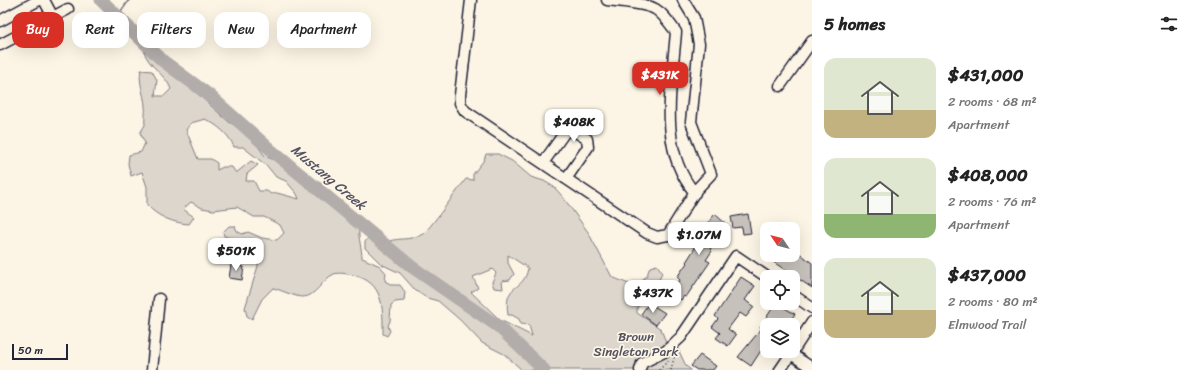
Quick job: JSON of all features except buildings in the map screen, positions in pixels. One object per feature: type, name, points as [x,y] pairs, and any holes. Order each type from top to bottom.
[{"type":"street","points":[[0,21],[39,0]]},
{"type":"street","points":[[44,0],[50,12]]},
{"type":"street","points":[[471,0],[460,103],[465,111],[647,233],[657,237],[668,235],[694,193],[711,174],[691,122],[699,44],[694,18],[683,0]]},
{"type":"street","points":[[607,0],[650,5],[664,16],[676,32],[669,128],[675,156],[684,181],[694,193]]},
{"type":"street","points":[[62,12],[68,9]]},
{"type":"street","points":[[0,44],[12,38]]},
{"type":"street","points":[[780,86],[812,41]]},
{"type":"street","points":[[543,163],[565,132],[573,130],[587,139],[588,147],[566,179]]},
{"type":"street","points":[[640,370],[642,363],[666,350],[681,337],[736,256],[760,272]]},
{"type":"street","points":[[152,370],[159,299]]},
{"type":"street","points":[[800,300],[812,308]]},
{"type":"street","points":[[800,340],[812,322]]},
{"type":"street","points":[[780,370],[788,358]]},
{"type":"street","points":[[800,358],[812,368]]},
{"type":"path","points":[[659,370],[673,354],[675,355],[671,370]]},
{"type":"green space","points":[[144,51],[152,55],[158,63],[191,88],[229,122],[249,134],[265,156],[303,173],[322,184],[326,202],[359,228],[362,258],[380,266],[386,273],[385,281],[392,285],[400,285],[405,292],[404,301],[395,302],[391,305],[390,321],[388,326],[390,331],[387,336],[383,334],[382,305],[376,290],[371,283],[363,278],[343,273],[336,273],[330,276],[312,294],[308,296],[296,296],[273,288],[262,299],[252,319],[247,316],[245,308],[258,266],[258,259],[252,256],[241,257],[237,263],[228,264],[228,252],[223,248],[224,244],[232,239],[224,236],[223,232],[229,226],[235,226],[237,231],[242,234],[248,232],[262,238],[277,240],[284,233],[280,225],[264,217],[254,217],[237,207],[213,210],[202,208],[191,202],[183,209],[194,217],[189,224],[172,221],[156,213],[147,205],[147,187],[142,172],[131,176],[128,164],[129,155],[141,152],[145,143],[140,133],[145,125],[144,101],[140,79],[141,70],[152,71],[157,80],[155,96],[164,96],[171,89],[169,84],[146,56]],"holes":[[[205,119],[226,134],[234,147],[243,147],[267,166],[276,177],[286,181],[297,194],[299,199],[277,193],[271,194],[267,191],[259,191],[254,181],[246,181],[247,174],[258,165],[251,161],[236,173],[232,167],[223,167],[217,170],[217,163],[211,159],[198,159],[186,130],[191,123]]]},
{"type":"green space","name":"Brown Singleton Park","points":[[486,154],[498,154],[512,161],[531,177],[544,181],[554,187],[588,232],[612,277],[636,287],[647,275],[650,267],[657,265],[662,272],[660,278],[648,296],[637,308],[637,313],[661,329],[666,343],[678,349],[686,366],[691,370],[522,370],[504,354],[482,343],[460,320],[438,301],[427,298],[416,291],[400,273],[381,264],[365,248],[365,242],[368,238],[373,238],[382,244],[392,240],[413,238],[423,234],[466,179],[473,180],[473,174],[484,160]],"holes":[[[508,255],[528,268],[526,276],[508,297],[507,304],[508,315],[512,315],[519,319],[521,324],[529,325],[532,336],[500,320],[471,292],[478,288],[473,277],[492,269],[496,273],[492,282],[494,288],[503,289],[502,281],[510,280],[514,274],[508,263]]]},
{"type":"waterway","name":"Mustang Creek","points":[[101,0],[163,61],[209,95],[272,151],[412,267],[499,327],[544,370]]},
{"type":"waterway","points":[[121,12],[129,0]]}]
